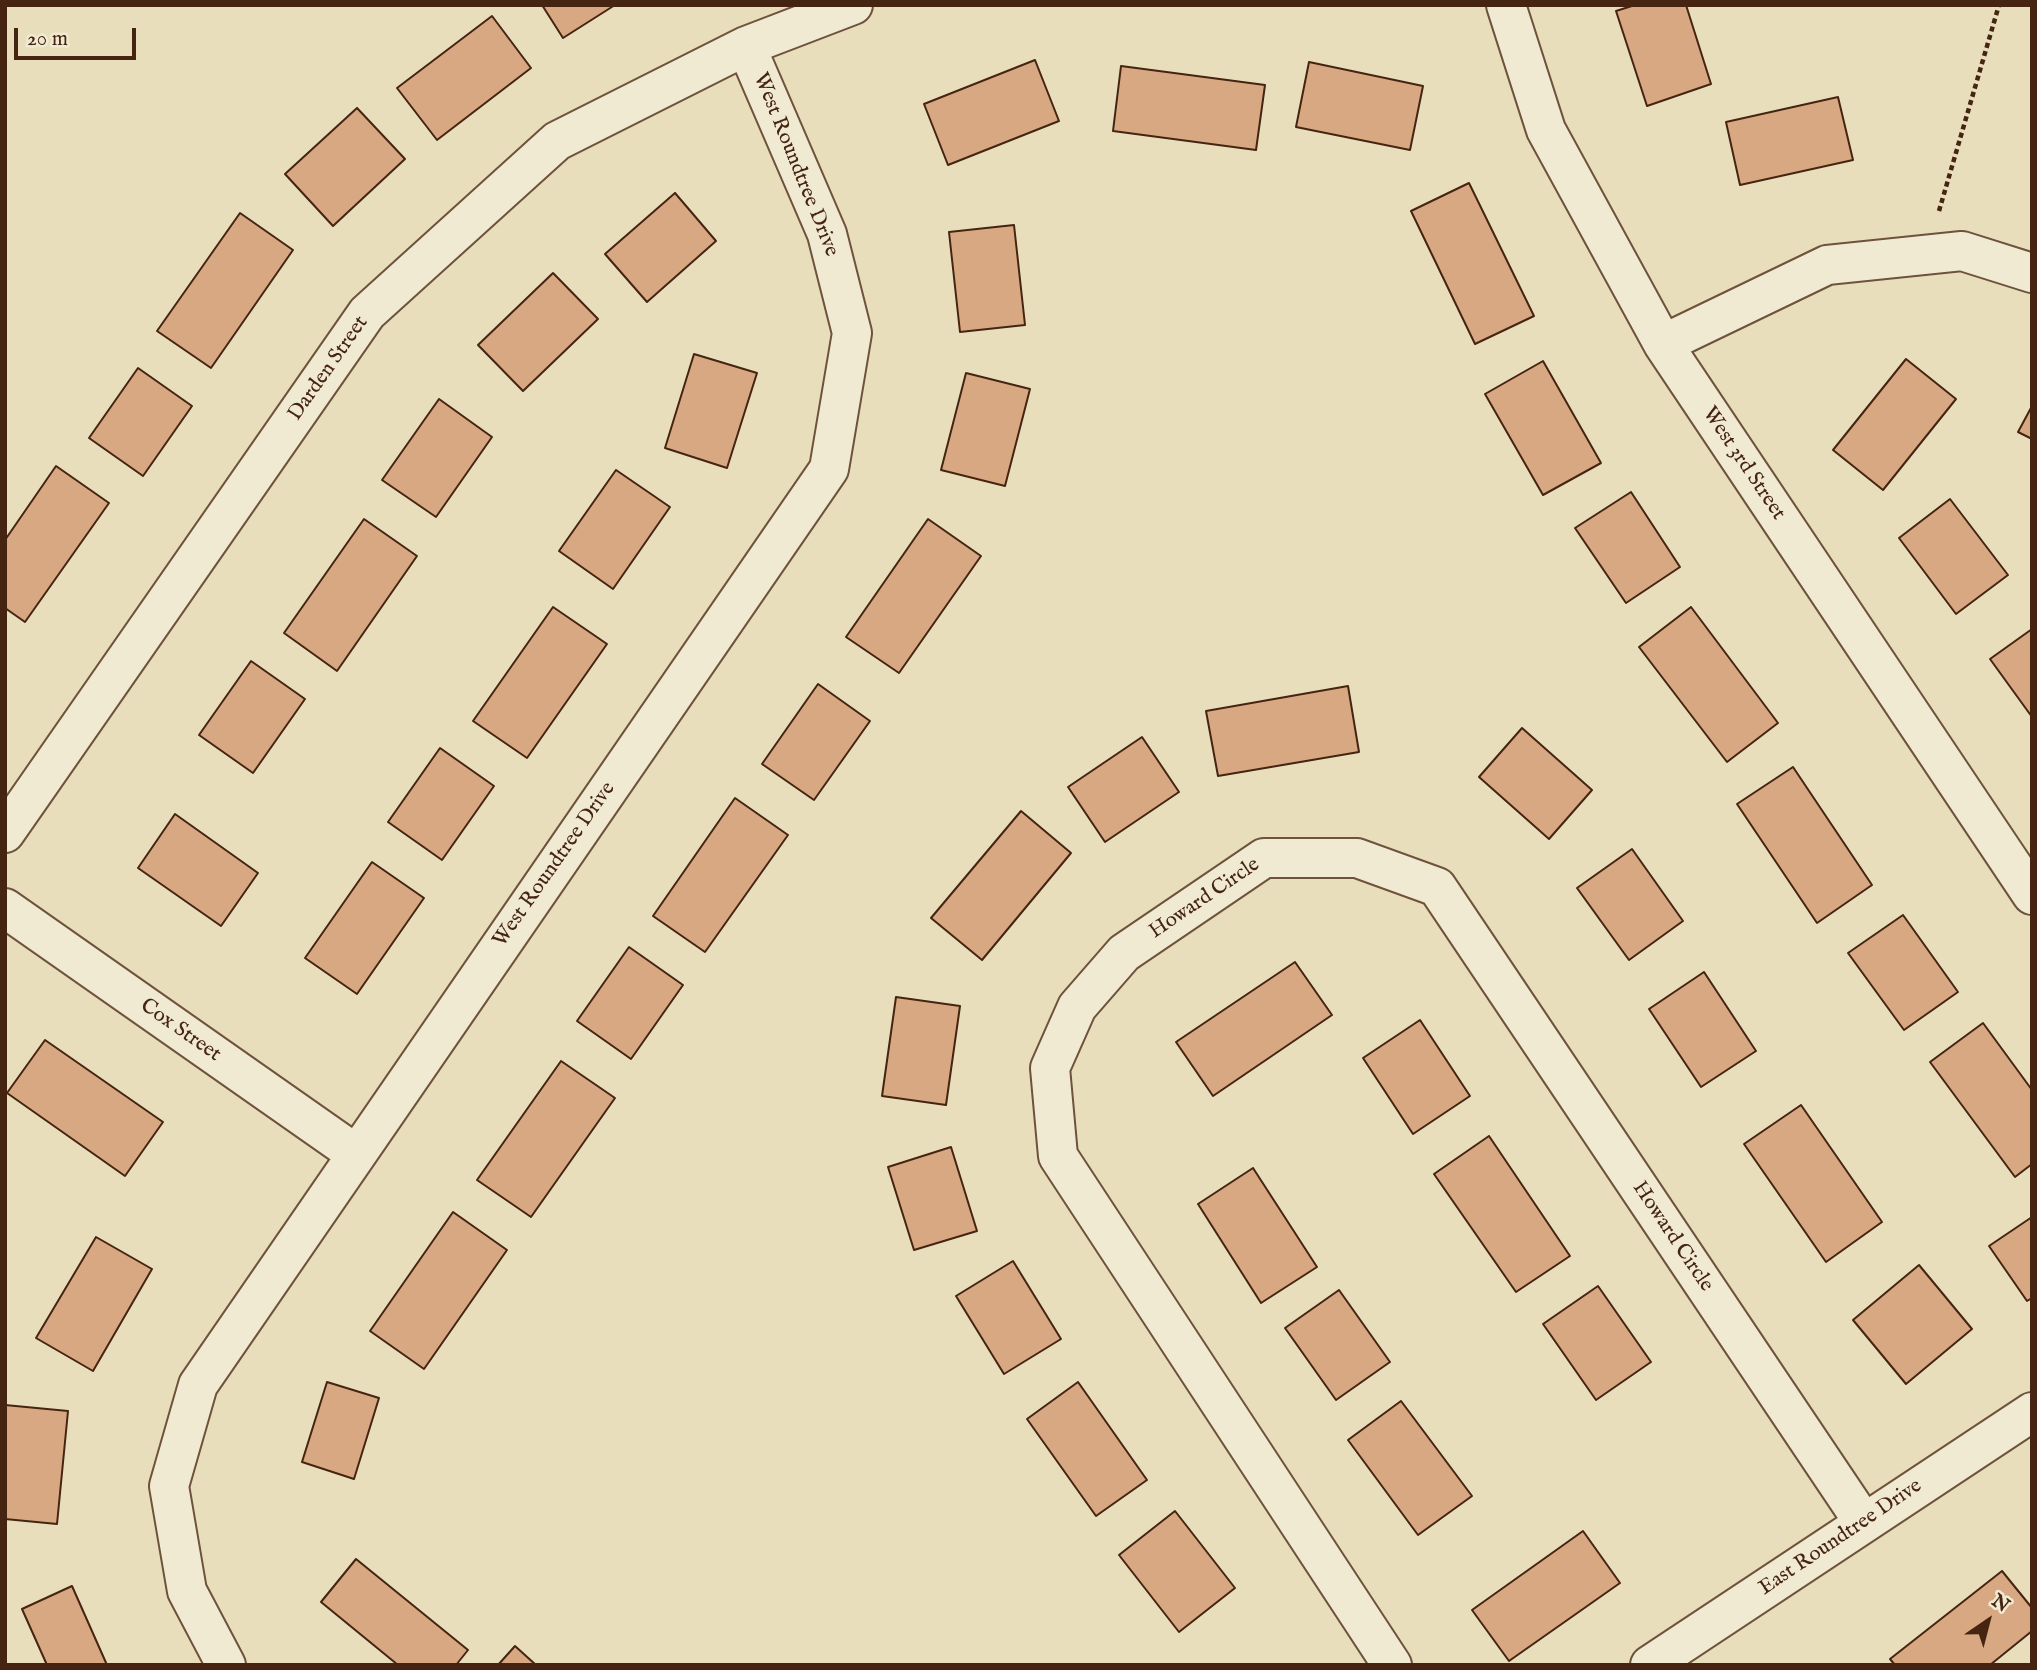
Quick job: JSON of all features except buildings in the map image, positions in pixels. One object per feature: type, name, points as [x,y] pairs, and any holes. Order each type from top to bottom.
[{"type":"street","name":"Darden Street","points":[[5,833],[367,313],[557,141],[746,46],[853,5]]},
{"type":"street","name":"West 3rd Street","points":[[1506,5],[1546,130],[1663,344],[2032,895]]},
{"type":"street","name":"West Roundtree Drive","points":[[226,1665],[187,1591],[170,1486],[198,1384],[829,469],[852,332],[827,234],[746,46]]},
{"type":"street","points":[[1663,344],[1828,265],[1962,251],[2032,273]]},
{"type":"street","name":"Howard Circle","points":[[1392,1665],[1058,1156],[1051,1068],[1077,1007],[1124,953],[1264,858],[1357,858],[1437,887],[1864,1523]]},
{"type":"street","name":"Cox Street","points":[[5,908],[356,1154]]},
{"type":"street","name":"East Roundtree Drive","points":[[1650,1665],[2032,1412]]},
{"type":"path","points":[[1939,211],[1999,5]]}]
